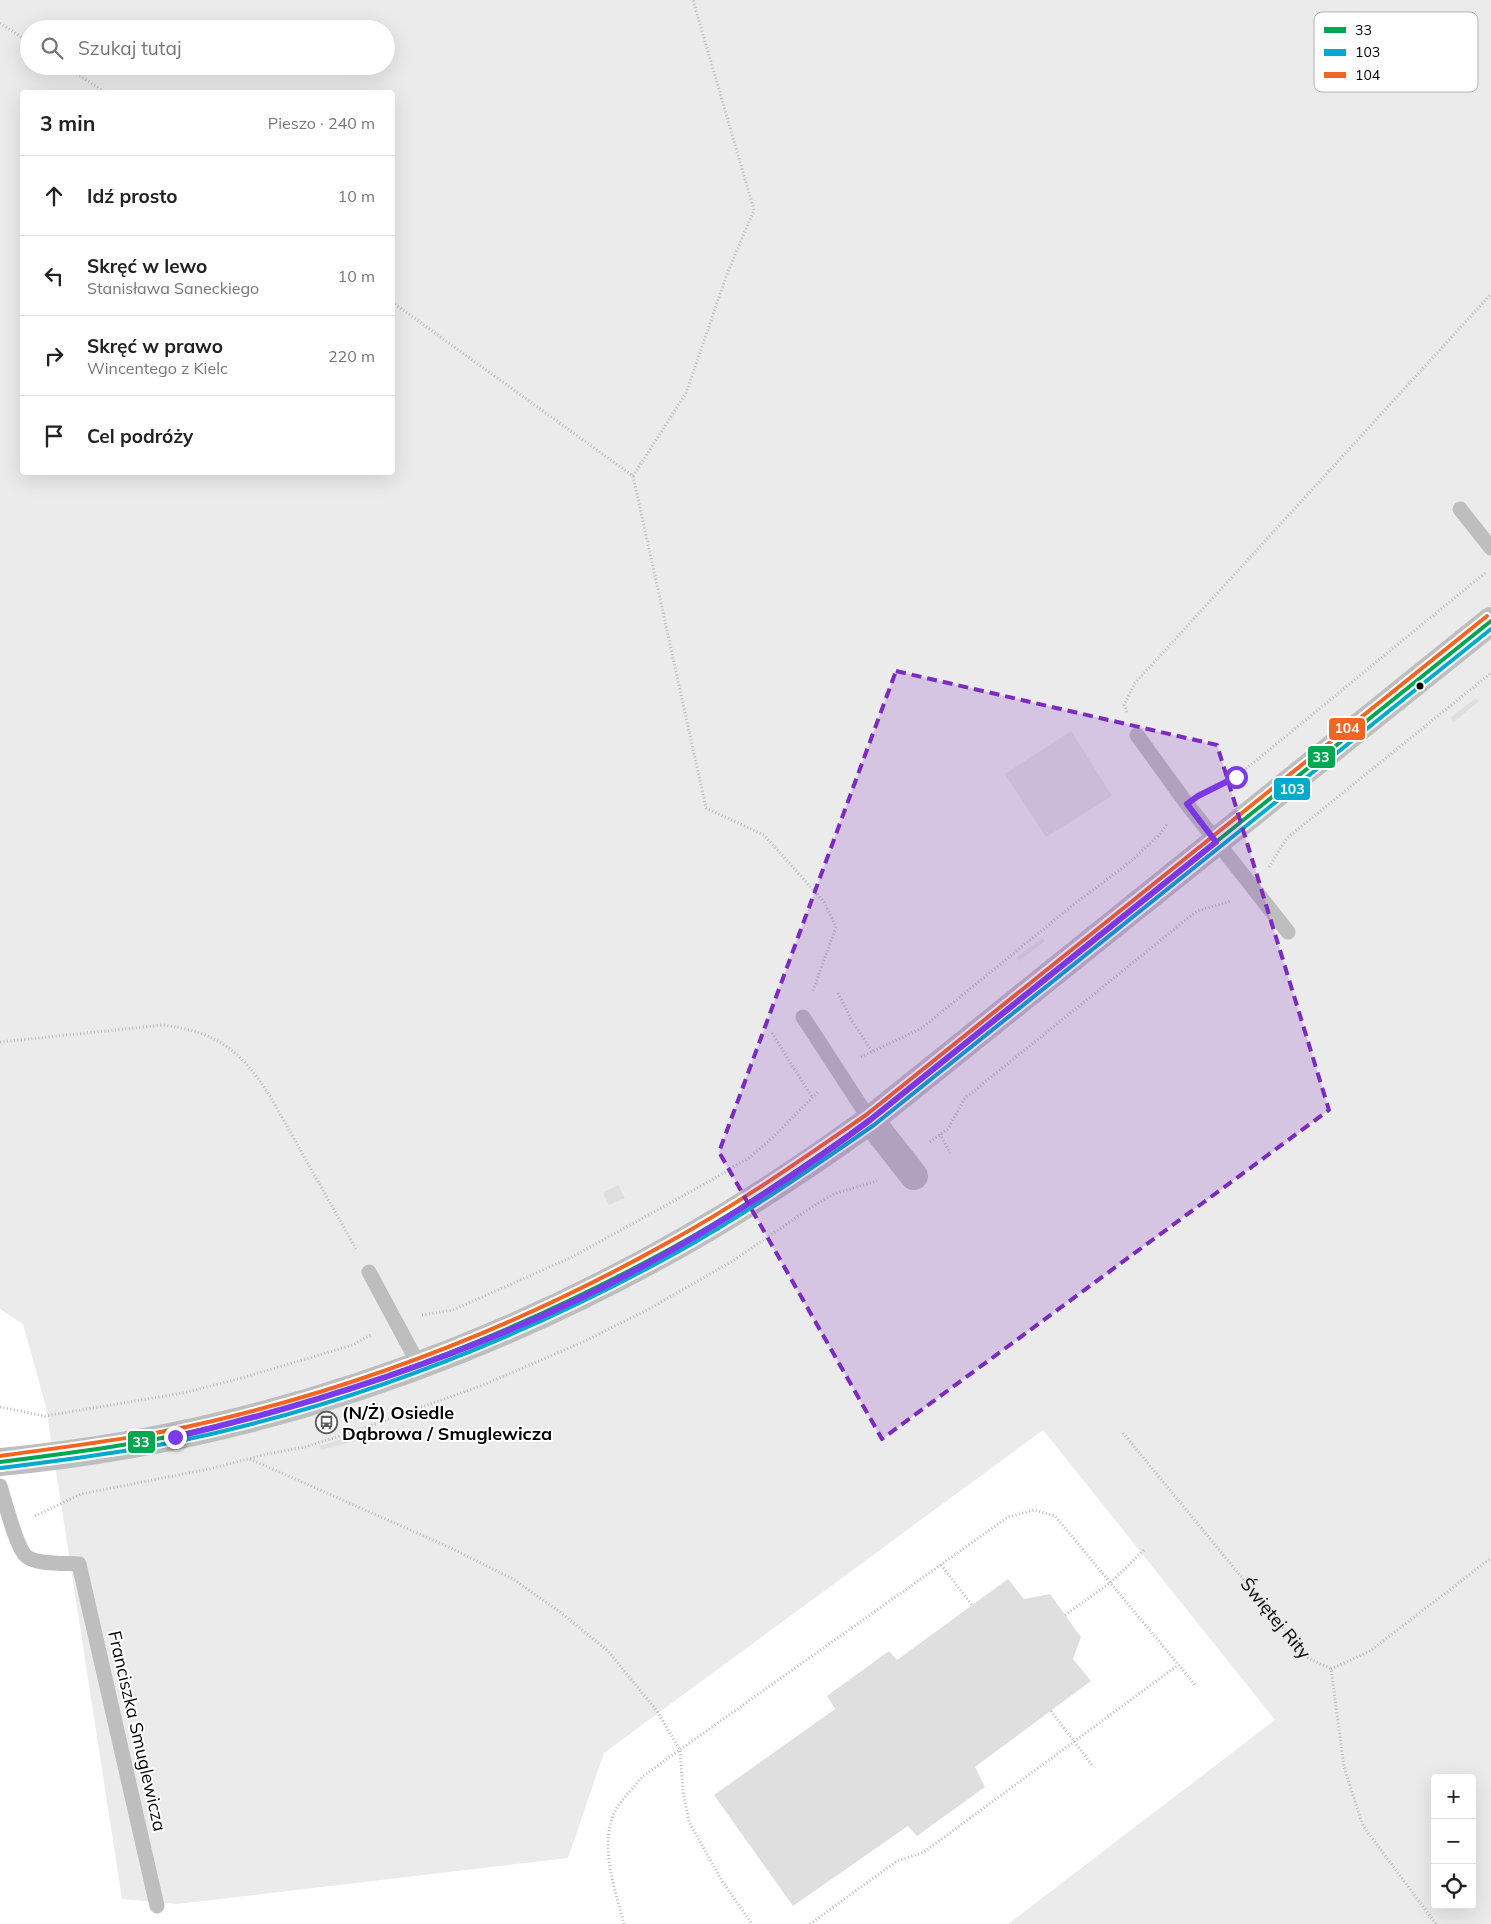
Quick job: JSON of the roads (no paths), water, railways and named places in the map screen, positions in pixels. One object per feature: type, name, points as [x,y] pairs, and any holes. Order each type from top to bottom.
[{"type":"street","points":[[0,1462],[40,1458],[175,1437],[231,1424],[320,1398],[419,1365],[477,1343],[570,1302],[662,1254],[756,1200],[819,1158],[870,1120],[1491,621]]},
{"type":"street","points":[[870,1120],[909,1169]]},
{"type":"lane","points":[[1460,509],[1491,548]]},
{"type":"lane","points":[[1137,735],[1216,842],[1288,932]]},
{"type":"lane","points":[[803,1017],[870,1120]]},
{"type":"lane","points":[[369,1272],[419,1365]]},
{"type":"lane","name":"Franciszka Smuglewicza","points":[[0,1486],[19,1546],[26,1556],[37,1561],[79,1564],[157,1906]]},
{"type":"place","name":"(N/Ż) Osiedle Dąbrowa / Smuglewicza","points":[[326,1423]]}]
